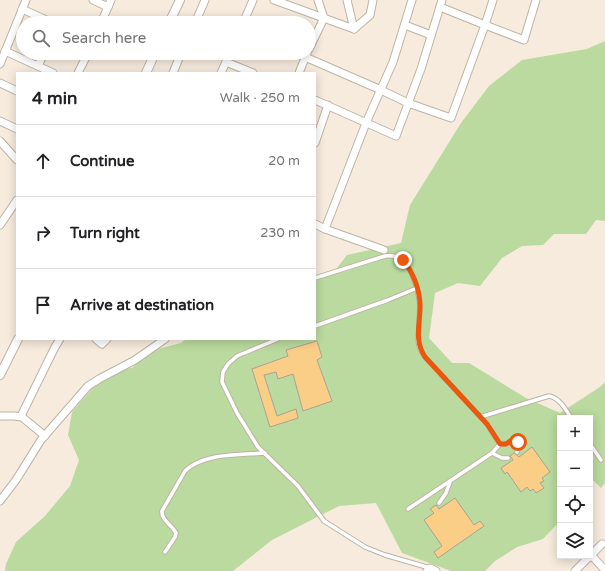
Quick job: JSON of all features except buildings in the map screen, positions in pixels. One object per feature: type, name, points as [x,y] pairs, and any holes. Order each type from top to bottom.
[{"type":"street","points":[[19,16],[26,0]]},
{"type":"street","points":[[93,0],[110,3],[104,16]]},
{"type":"street","points":[[172,16],[180,0]]},
{"type":"street","points":[[198,16],[205,0]]},
{"type":"street","points":[[246,16],[253,0]]},
{"type":"street","points":[[274,0],[354,29]]},
{"type":"street","points":[[316,35],[324,18],[318,0]]},
{"type":"street","points":[[347,0],[354,29]]},
{"type":"street","points":[[354,29],[370,15],[373,0]]},
{"type":"street","points":[[325,229],[366,123],[393,62],[412,0]]},
{"type":"street","points":[[316,60],[408,103],[451,118],[485,25],[492,0]]},
{"type":"street","points":[[316,100],[396,136],[441,3],[485,25],[524,40],[536,0]]},
{"type":"street","points":[[22,9],[38,16]]},
{"type":"street","points":[[0,64],[16,24]]},
{"type":"street","points":[[405,25],[431,35]]},
{"type":"street","points":[[5,52],[16,57]]},
{"type":"street","points":[[24,60],[51,72]]},
{"type":"street","points":[[38,66],[41,60]]},
{"type":"street","points":[[78,72],[84,60]]},
{"type":"street","points":[[146,72],[152,60]]},
{"type":"street","points":[[173,72],[178,60]]},
{"type":"street","points":[[299,72],[304,60]]},
{"type":"street","points":[[221,72],[226,62],[251,72]]},
{"type":"street","points":[[0,83],[16,91]]},
{"type":"street","points":[[316,140],[328,105]]},
{"type":"street","points":[[0,121],[16,129]]},
{"type":"street","points":[[0,141],[16,159]]},
{"type":"street","points":[[0,225],[16,201]]},
{"type":"street","points":[[316,224],[384,250]]},
{"type":"street","points":[[0,375],[18,340]]},
{"type":"street","points":[[21,416],[59,340]]},
{"type":"street","points":[[97,340],[102,344],[106,340]]},
{"type":"street","points":[[0,501],[45,436],[88,386],[135,360],[164,340]]},
{"type":"street","points":[[0,416],[21,416],[45,436]]},
{"type":"street","points":[[593,553],[602,544]]},
{"type":"street","points":[[575,571],[587,559]]},
{"type":"street","points":[[593,559],[605,570]]},
{"type":"lane","points":[[316,278],[385,256],[392,255],[403,260],[408,266],[417,288],[420,305],[418,341],[420,349],[425,357],[487,424],[500,444]]},
{"type":"lane","points":[[316,326],[417,288]]},
{"type":"lane","points":[[276,340],[237,356],[228,364],[223,372],[222,382],[237,413],[249,433],[258,446],[298,486],[324,520],[330,525],[365,547],[431,570]]},
{"type":"lane","points":[[480,417],[549,396],[558,400],[569,415]]},
{"type":"lane","points":[[408,509],[492,453],[500,444],[506,444],[515,438],[518,442],[519,448],[517,452]]},
{"type":"lane","points":[[593,448],[601,460]]},
{"type":"lane","points":[[166,552],[175,537],[176,532],[161,515],[162,511],[185,471],[190,466],[202,460],[265,453]]},
{"type":"lane","points":[[492,453],[502,458],[508,458]]},
{"type":"lane","points":[[439,503],[446,493],[450,482]]},
{"type":"green space","points":[[605,41],[605,221],[596,220],[586,234],[554,234],[543,245],[522,246],[502,258],[480,286],[458,283],[435,293],[429,338],[452,363],[469,363],[526,398],[560,413],[600,387],[605,382],[605,483],[601,488],[593,480],[593,415],[557,415],[557,526],[556,525],[543,539],[517,547],[495,561],[485,571],[451,571],[402,553],[376,503],[339,506],[272,540],[233,571],[5,571],[6,564],[16,542],[45,516],[70,486],[79,460],[68,435],[72,412],[96,384],[116,370],[132,368],[150,351],[181,343],[185,340],[316,340],[316,275],[334,272],[347,255],[401,243],[410,205],[461,123],[489,86],[522,60],[587,49]]},
{"type":"route","points":[[403,260],[408,266],[420,297],[418,341],[420,349],[425,357],[487,424],[500,444],[506,444],[515,438],[518,442]]}]
